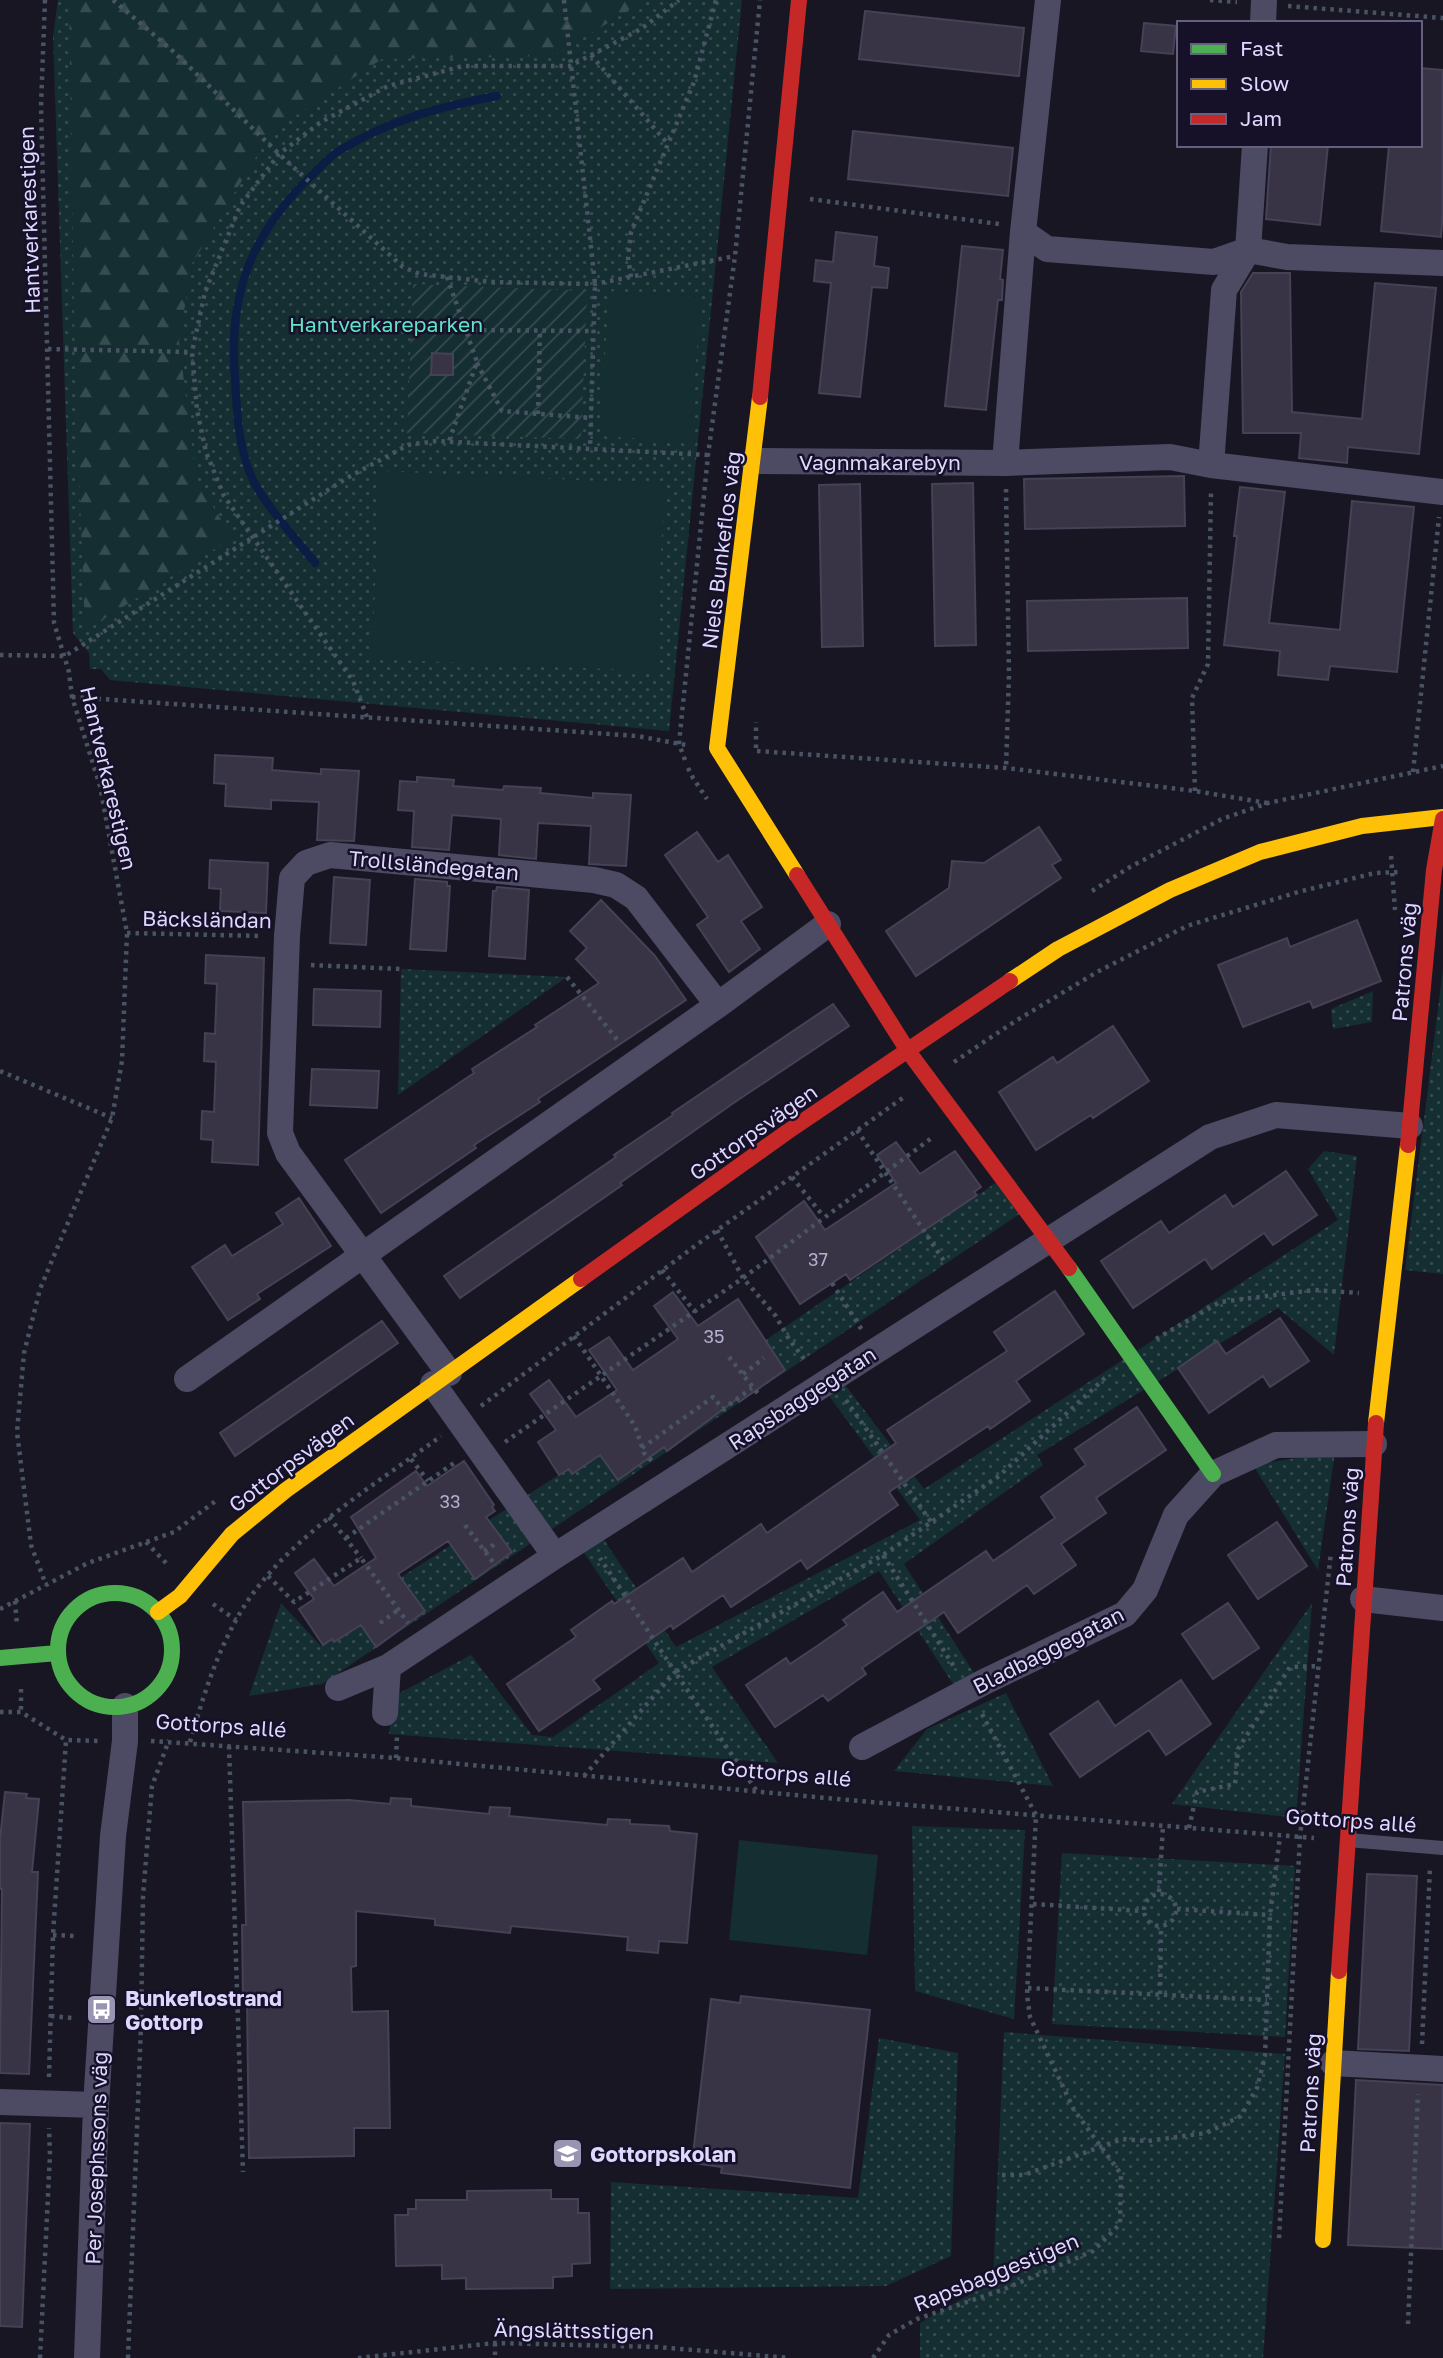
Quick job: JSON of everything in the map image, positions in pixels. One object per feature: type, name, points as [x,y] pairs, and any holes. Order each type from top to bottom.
[{"type":"street","name":"Niels Bunkeflos väg","points":[[717,748],[754,461],[799,0]]},
{"type":"street","points":[[1005,463],[1023,232],[1048,0]]},
{"type":"street","points":[[1211,465],[1224,290],[1248,250],[1255,147]]},
{"type":"street","points":[[1023,232],[1047,250],[1214,262],[1248,250],[1287,257],[1443,262]]},
{"type":"street","name":"Vagnmakarebyn","points":[[754,461],[1005,463],[1170,457],[1211,465],[1442,492]]},
{"type":"street","points":[[717,748],[908,1051],[1049,1240],[1213,1474]]},
{"type":"street","name":"Patrons väg","points":[[1323,2240],[1374,1444],[1410,1126],[1434,870],[1443,818]]},
{"type":"street","name":"Gottorpsvägen","points":[[158,1612],[180,1596],[232,1534],[286,1490],[787,1132],[1058,949],[1170,890],[1260,852],[1362,826],[1443,818]]},
{"type":"street","name":"Trollsländegatan","points":[[441,1378],[363,1253],[288,1153],[280,1133],[287,936],[292,878],[306,863],[330,855],[594,880],[616,885],[636,898],[718,1005]]},
{"type":"street","points":[[187,1379],[718,1005],[828,924]]},
{"type":"street","name":"Rapsbaggegatan","points":[[338,1688],[388,1667],[555,1556],[1210,1137],[1276,1115],[1410,1126]]},
{"type":"street","points":[[441,1378],[460,1422],[555,1556]]},
{"type":"street","name":"Bladbaggegatan","points":[[862,1747],[970,1690],[1125,1615],[1145,1590],[1177,1515],[1213,1474],[1276,1445],[1374,1444]]},
{"type":"street","points":[[110,1593],[128,1594],[144,1601],[158,1612],[168,1629],[172,1649],[169,1669],[159,1686],[144,1700],[125,1706],[106,1707],[87,1700],[72,1689],[61,1672],[57,1653],[59,1636],[66,1619],[78,1606],[93,1597],[110,1593]]},
{"type":"street","points":[[1363,1599],[1443,1608]]},
{"type":"street","points":[[0,1658],[57,1653]]},
{"type":"street","points":[[385,1713],[388,1667]]},
{"type":"street","name":"Per Josephssons väg","points":[[87,2358],[96,2105],[113,1836],[125,1741],[125,1706]]},
{"type":"street","points":[[1333,2063],[1431,2068]]},
{"type":"street","points":[[0,2102],[96,2105]]},
{"type":"lane","name":"Gottorps allé","points":[[1347,1840],[1437,1848]]},
{"type":"path","name":"Hantverkarestigen","points":[[45,0],[41,106],[54,623],[65,656],[72,696],[100,786],[127,933],[122,1061],[111,1118],[40,1289],[24,1353],[17,1432],[31,1545],[46,1585]]},
{"type":"path","points":[[113,0],[174,52],[279,154],[403,267],[420,274],[491,282],[595,284],[735,256]]},
{"type":"path","points":[[564,0],[595,284],[590,449]]},
{"type":"path","points":[[367,717],[353,681],[224,496],[206,452],[197,410],[192,352],[205,292],[240,206],[279,154],[321,122],[388,86],[463,66],[570,66],[641,29],[679,0]]},
{"type":"path","points":[[631,277],[628,258],[631,232],[694,82],[716,0]]},
{"type":"path","points":[[1210,0],[1264,9],[1443,18]]},
{"type":"path","points":[[591,55],[668,144]]},
{"type":"path","points":[[810,213],[813,186]]},
{"type":"path","points":[[780,199],[812,199],[999,224],[1023,232]]},
{"type":"path","points":[[447,277],[477,362],[502,411],[591,418]]},
{"type":"path","points":[[466,330],[594,331]]},
{"type":"path","points":[[537,414],[540,330]]},
{"type":"path","points":[[48,349],[192,352]]},
{"type":"path","points":[[449,442],[477,362]]},
{"type":"path","points":[[0,655],[65,656],[347,478],[408,445],[436,441],[708,455]]},
{"type":"path","points":[[1005,463],[1009,675],[1006,768]]},
{"type":"path","points":[[1195,791],[1192,698],[1208,664],[1211,465]]},
{"type":"path","points":[[1413,772],[1442,492]]},
{"type":"path","points":[[72,696],[637,736],[717,748]]},
{"type":"path","points":[[757,709],[756,751],[759,762]]},
{"type":"path","points":[[756,751],[1006,768],[1195,791],[1268,803],[1443,766]]},
{"type":"path","points":[[190,1742],[204,1694],[236,1619],[268,1576],[307,1534],[662,1270],[929,1079],[1014,1022],[1097,972],[1187,926],[1298,891],[1375,873],[1434,870]]},
{"type":"path","name":"Bäcksländan","points":[[127,933],[287,936]]},
{"type":"path","points":[[286,964],[401,969]]},
{"type":"path","points":[[567,977],[635,1063]]},
{"type":"path","points":[[0,1071],[111,1118]]},
{"type":"path","points":[[346,1538],[428,1481],[602,1377],[743,1278],[958,1119]]},
{"type":"path","points":[[857,1130],[946,1264]]},
{"type":"path","points":[[792,1177],[824,1217]]},
{"type":"path","points":[[717,1230],[743,1278],[775,1315],[804,1359]]},
{"type":"path","points":[[662,1270],[695,1312]]},
{"type":"path","points":[[832,1283],[875,1351]]},
{"type":"path","points":[[584,1776],[675,1671],[883,1555],[999,1476],[1129,1355],[1220,1302],[1314,1290],[1359,1293]]},
{"type":"path","points":[[574,1336],[635,1426],[642,1448],[652,1461]]},
{"type":"path","points":[[729,1357],[776,1415]]},
{"type":"path","points":[[743,1374],[764,1358]]},
{"type":"path","points":[[831,1380],[931,1522]]},
{"type":"path","points":[[642,1448],[713,1397],[723,1409],[752,1388]]},
{"type":"path","points":[[411,1459],[428,1481]]},
{"type":"path","points":[[0,1609],[88,1563],[174,1532],[218,1500]]},
{"type":"path","points":[[330,1517],[424,1644]]},
{"type":"path","points":[[465,1525],[513,1585]]},
{"type":"path","points":[[586,1537],[757,1791]]},
{"type":"path","points":[[484,1552],[495,1544]]},
{"type":"path","points":[[883,1555],[970,1690],[1036,1815]]},
{"type":"path","points":[[268,1576],[294,1602],[361,1558]]},
{"type":"path","points":[[380,1623],[398,1610]]},
{"type":"path","points":[[1189,1828],[1196,1793],[1235,1784],[1238,1749],[1290,1667],[1318,1666]]},
{"type":"path","points":[[0,1712],[21,1712],[66,1740],[53,1935],[48,2103],[50,2155],[40,2358]]},
{"type":"path","name":"Gottorps allé","points":[[125,1741],[190,1742],[1347,1840]]},
{"type":"path","points":[[128,2358],[141,2026],[143,1896],[152,1786],[169,1741]]},
{"type":"path","points":[[229,1746],[243,2172]]},
{"type":"path","name":"Rapsbaggestigen","points":[[873,2358],[889,2335],[917,2319],[1002,2290],[1093,2251],[1120,2224],[1121,2174],[1074,2110],[1030,2017],[1028,1988],[1036,1815]]},
{"type":"path","points":[[1159,1892],[1163,1826]]},
{"type":"path","points":[[1002,2175],[1024,2175],[1122,2139],[1148,2141],[1206,2133],[1241,2116],[1257,2088],[1265,2056],[1270,1915],[1280,1836]]},
{"type":"path","points":[[1408,2324],[1431,2068],[1437,1848]]},
{"type":"path","points":[[1159,1892],[1172,1897],[1178,1909],[1173,1921],[1161,1927],[1149,1923],[1143,1911],[1147,1898],[1159,1892]]},
{"type":"path","points":[[1033,1904],[1143,1911]]},
{"type":"path","points":[[1178,1909],[1270,1915]]},
{"type":"path","points":[[1160,1994],[1161,1927]]},
{"type":"path","points":[[53,1935],[76,1936]]},
{"type":"path","points":[[1028,1988],[1267,2000]]},
{"type":"path","points":[[51,2016],[72,2018]]},
{"type":"path","points":[[495,2343],[495,2358]]},
{"type":"path","name":"Ängslättsstigen","points":[[358,2358],[495,2343],[657,2347],[790,2358]]},
{"type":"green space","name":"Hantverkareparken","points":[[58,0],[742,0],[669,731],[110,680],[101,669],[90,669],[89,653],[73,633],[53,36]]},
{"type":"green space","points":[[69,0],[646,0],[553,56],[382,59],[271,132],[192,264],[179,341],[196,478],[232,538],[85,631],[75,369]]},
{"type":"green space","points":[[413,284],[587,291],[581,439],[407,433]]},
{"type":"green space","points":[[609,291],[700,297],[691,442],[600,436]]},
{"type":"green space","points":[[380,471],[664,484],[656,671],[372,659]]},
{"type":"green space","points":[[401,969],[567,977],[398,1095]]},
{"type":"green space","points":[[1443,969],[1443,1274],[1405,1270]]},
{"type":"green space","points":[[1373,991],[1372,1022],[1333,1029],[1331,1009]]},
{"type":"green space","points":[[1324,1151],[1357,1156],[1334,1355],[1278,1308],[1037,1455],[1043,1465],[904,1564],[976,1676],[955,1687],[879,1571],[712,1667],[778,1763],[389,1734],[394,1696],[471,1655],[532,1735],[553,1737],[659,1663],[582,1550],[602,1537],[676,1647],[920,1520],[827,1393],[843,1382],[924,1489],[1338,1220],[1308,1169]]},
{"type":"green space","points":[[997,1182],[1021,1213],[322,1684],[249,1696],[281,1603],[321,1646],[385,1603],[397,1580],[760,1344]]},
{"type":"green space","points":[[1335,1452],[1318,1570],[1253,1465]]},
{"type":"green space","points":[[1312,1603],[1296,1818],[1172,1804]]},
{"type":"green space","points":[[1006,1693],[1053,1786],[894,1771],[927,1729]]},
{"type":"green space","points":[[912,1826],[1025,1830],[1014,2019],[915,1991]]},
{"type":"green space","points":[[739,1840],[878,1855],[867,1955],[729,1940]]},
{"type":"green space","points":[[1062,1853],[1295,1866],[1285,2037],[1052,2024]]},
{"type":"green space","points":[[1004,2032],[1285,2054],[1263,2358],[920,2358],[920,2323],[993,2281]]},
{"type":"green space","points":[[879,2038],[958,2053],[951,2256],[886,2286],[610,2289],[611,2182],[858,2198]]},
{"type":"building","points":[[865,11],[1024,28],[1019,76],[859,59]]},
{"type":"building","points":[[1144,23],[1176,26],[1173,54],[1141,51]]},
{"type":"building","points":[[1422,68],[1443,70],[1441,237],[1381,231],[1389,147],[1422,147]]},
{"type":"building","points":[[853,131],[1013,148],[1008,196],[848,179]]},
{"type":"building","points":[[1271,147],[1328,147],[1320,225],[1266,219]]},
{"type":"building","points":[[836,232],[877,237],[874,266],[889,268],[887,288],[872,287],[860,397],[819,393],[831,283],[814,281],[816,260],[833,262]]},
{"type":"building","points":[[962,246],[1003,250],[1000,279],[1003,280],[1002,300],[998,300],[986,410],[945,406]]},
{"type":"building","points":[[1253,273],[1290,273],[1292,412],[1362,419],[1375,283],[1436,288],[1419,454],[1348,447],[1347,463],[1299,458],[1301,433],[1243,433],[1241,292]]},
{"type":"building","points":[[432,353],[453,354],[453,375],[431,375]]},
{"type":"building","points":[[1184,476],[1185,526],[1025,529],[1024,479]]},
{"type":"building","points":[[973,483],[976,645],[935,646],[932,484]]},
{"type":"building","points":[[860,484],[863,646],[822,647],[819,485]]},
{"type":"building","points":[[1240,487],[1285,492],[1269,623],[1340,630],[1352,501],[1414,507],[1397,672],[1330,666],[1328,680],[1278,675],[1280,651],[1224,645]]},
{"type":"building","points":[[1187,598],[1188,648],[1028,651],[1027,601]]},
{"type":"building","points":[[215,755],[273,758],[272,770],[321,774],[321,769],[359,771],[354,841],[317,840],[319,802],[271,800],[271,809],[225,806],[226,784],[214,783]]},
{"type":"building","points":[[417,777],[454,780],[453,786],[503,790],[504,786],[541,788],[540,793],[593,798],[593,793],[631,795],[626,866],[589,864],[591,826],[538,823],[536,859],[499,855],[501,819],[452,815],[449,850],[412,847],[414,811],[398,810],[400,781],[417,782]]},
{"type":"building","points":[[1039,827],[1061,860],[1052,865],[1061,878],[916,976],[886,931],[949,888],[952,861],[984,863]]},
{"type":"building","points":[[697,832],[718,862],[728,855],[762,907],[741,921],[760,949],[729,972],[697,925],[708,917],[665,855]]},
{"type":"building","points":[[210,860],[268,863],[266,913],[220,911],[221,889],[209,888]]},
{"type":"building","points":[[334,877],[370,880],[366,945],[330,943]]},
{"type":"building","points":[[415,879],[447,882],[447,886],[450,886],[446,951],[410,949]]},
{"type":"building","points":[[497,887],[529,890],[525,959],[489,956],[493,891],[496,891]]},
{"type":"building","points":[[601,900],[655,956],[686,1000],[538,1099],[540,1102],[474,1145],[476,1148],[381,1213],[345,1160],[474,1073],[472,1069],[599,983],[576,959],[587,948],[570,931]]},
{"type":"building","points":[[1357,920],[1381,981],[1313,1008],[1310,1001],[1243,1027],[1218,965],[1287,938],[1290,947]]},
{"type":"building","points":[[206,955],[264,958],[258,1165],[212,1162],[213,1140],[201,1139],[202,1111],[214,1112],[216,1062],[204,1061],[205,1033],[215,1034],[217,984],[205,983]]},
{"type":"building","points":[[314,989],[381,991],[380,1027],[313,1025]]},
{"type":"building","points":[[833,1004],[849,1026],[735,1102],[460,1298],[444,1276],[616,1157],[614,1155],[673,1115],[672,1113]]},
{"type":"building","points":[[1113,1026],[1149,1081],[1093,1118],[1091,1115],[1036,1150],[999,1092],[1053,1057],[1057,1063]]},
{"type":"building","points":[[312,1069],[379,1071],[377,1108],[310,1105]]},
{"type":"building","points":[[896,1142],[920,1174],[955,1151],[981,1187],[974,1192],[977,1195],[850,1280],[846,1274],[800,1304],[756,1237],[804,1201],[825,1230],[896,1183],[877,1155]]},
{"type":"building","points":[[1286,1171],[1317,1215],[1273,1245],[1264,1233],[1212,1269],[1205,1259],[1133,1308],[1101,1261],[1161,1221],[1169,1233],[1225,1195],[1233,1207]]},
{"type":"building","points":[[299,1198],[331,1246],[257,1294],[260,1299],[228,1320],[192,1267],[225,1245],[232,1256],[283,1224],[276,1213]]},
{"type":"building","points":[[1055,1291],[1084,1334],[1016,1381],[1030,1401],[889,1492],[898,1505],[807,1569],[801,1560],[731,1607],[723,1595],[673,1629],[671,1625],[593,1680],[600,1689],[539,1731],[507,1684],[576,1637],[571,1630],[612,1601],[614,1604],[683,1558],[692,1572],[761,1524],[767,1533],[896,1443],[887,1430],[1007,1351],[994,1332]]},
{"type":"building","points":[[673,1292],[698,1326],[738,1299],[785,1370],[739,1402],[737,1399],[667,1451],[664,1447],[618,1480],[600,1455],[572,1474],[569,1469],[559,1475],[538,1442],[556,1430],[530,1394],[549,1380],[576,1417],[617,1390],[589,1350],[609,1337],[633,1370],[678,1339],[654,1306]]},
{"type":"building","points":[[1280,1318],[1309,1361],[1270,1387],[1263,1376],[1209,1413],[1178,1368],[1217,1341],[1226,1354]]},
{"type":"building","points":[[382,1321],[398,1343],[235,1456],[220,1433]]},
{"type":"building","points":[[1137,1407],[1166,1450],[1096,1498],[1106,1513],[1061,1544],[1076,1565],[1034,1594],[1027,1585],[958,1633],[944,1612],[862,1668],[866,1674],[828,1701],[823,1695],[775,1727],[746,1685],[786,1658],[790,1664],[817,1646],[847,1625],[843,1620],[883,1592],[897,1612],[986,1551],[993,1561],[1055,1518],[1041,1497],[1086,1465],[1075,1449]]},
{"type":"building","points":[[464,1461],[494,1505],[492,1507],[495,1511],[486,1517],[512,1552],[475,1579],[448,1541],[398,1574],[425,1611],[376,1647],[361,1625],[334,1642],[332,1639],[323,1645],[299,1609],[314,1599],[295,1573],[314,1559],[334,1586],[376,1558],[351,1517],[416,1471],[427,1486]]},
{"type":"building","points":[[1277,1522],[1307,1566],[1258,1599],[1228,1555]]},
{"type":"building","points":[[1228,1603],[1259,1648],[1213,1679],[1182,1634]]},
{"type":"building","points":[[1181,1680],[1211,1724],[1166,1755],[1149,1730],[1080,1777],[1050,1734],[1098,1701],[1115,1726]]},
{"type":"building","points":[[5,1792],[27,1794],[26,1798],[39,1799],[32,1872],[38,1872],[29,2074],[0,2073],[0,1839]]},
{"type":"building","points":[[391,1798],[411,1799],[411,1806],[489,1814],[490,1807],[510,1808],[509,1816],[607,1825],[608,1819],[630,1820],[630,1824],[669,1826],[670,1831],[697,1834],[687,1943],[659,1941],[658,1953],[627,1950],[628,1937],[511,1926],[510,1933],[435,1925],[435,1919],[356,1911],[356,1966],[351,1967],[352,2012],[388,2011],[390,2128],[354,2128],[354,2156],[249,2158],[247,1999],[243,2000],[242,1925],[246,1925],[243,1802],[349,1800],[390,1804]]},
{"type":"building","points":[[1367,1874],[1417,1876],[1409,2051],[1358,2049]]},
{"type":"building","points":[[741,1996],[870,2010],[850,2188],[721,2173],[722,2167],[692,2163],[711,1999],[740,2003]]},
{"type":"building","points":[[1356,2080],[1443,2085],[1443,2249],[1348,2245]]},
{"type":"building","points":[[0,2123],[30,2124],[22,2327],[0,2326]]},
{"type":"building","points":[[551,2190],[551,2199],[578,2199],[578,2213],[589,2213],[590,2263],[572,2264],[572,2276],[553,2277],[553,2288],[466,2289],[466,2278],[442,2279],[442,2265],[396,2266],[395,2215],[408,2215],[408,2209],[416,2209],[416,2200],[467,2200],[467,2191]]},
{"type":"waterway","points":[[315,563],[259,491],[241,444],[234,348],[235,320],[248,268],[272,221],[325,162],[338,152],[379,130],[417,115],[497,96]]},
{"type":"traffic: fast","points":[[1069,1268],[1213,1474]]},
{"type":"traffic: fast","points":[[115,1593],[137,1597],[155,1610],[168,1628],[172,1650],[168,1672],[155,1690],[137,1703],[115,1707],[93,1703],[75,1690],[62,1672],[58,1650],[62,1628],[75,1610],[93,1597],[115,1593]]},
{"type":"traffic: fast","points":[[0,1658],[57,1653]]},
{"type":"traffic: slow","points":[[760,397],[717,748],[797,875]]},
{"type":"traffic: slow","points":[[1010,981],[1058,949],[1170,890],[1260,852],[1362,826],[1443,817]]},
{"type":"traffic: slow","points":[[1376,1423],[1408,1145]]},
{"type":"traffic: slow","points":[[158,1612],[180,1596],[232,1534],[286,1490],[581,1279]]},
{"type":"traffic: slow","points":[[1323,2240],[1339,1971]]},
{"type":"traffic: jam","points":[[760,397],[799,0]]},
{"type":"traffic: jam","points":[[1408,1145],[1434,870],[1443,819]]},
{"type":"traffic: jam","points":[[797,875],[908,1051],[1069,1268]]},
{"type":"traffic: jam","points":[[581,1279],[787,1132],[1010,981]]},
{"type":"traffic: jam","points":[[1339,1971],[1376,1423]]},
{"type":"place","name":"Bunkeflostrand Gottorp","points":[[102,2010]]},
{"type":"place","name":"Gottorpskolan","points":[[567,2154]]}]
